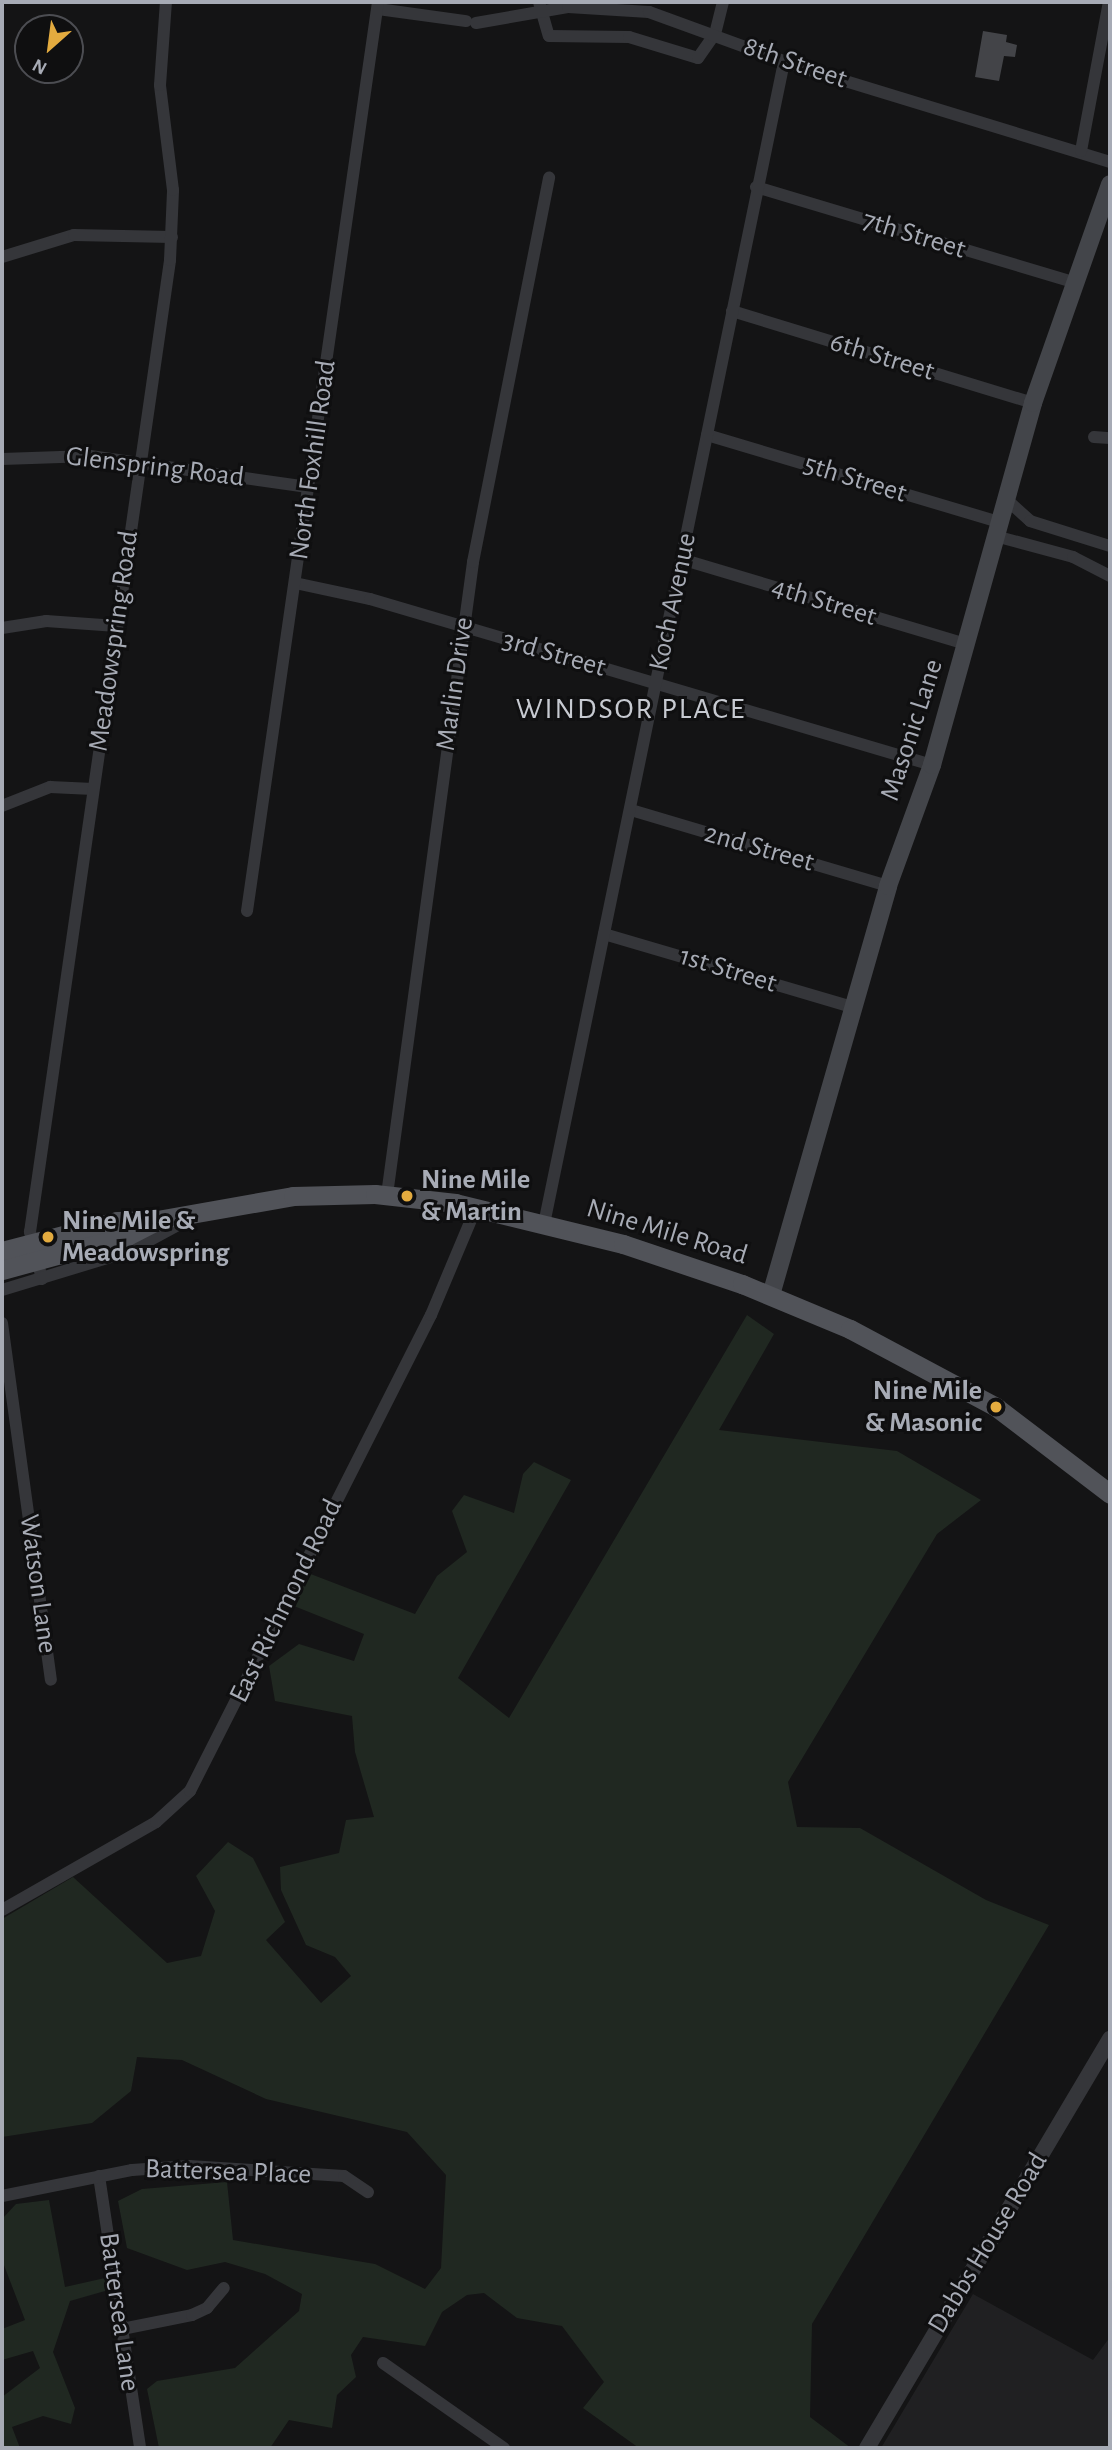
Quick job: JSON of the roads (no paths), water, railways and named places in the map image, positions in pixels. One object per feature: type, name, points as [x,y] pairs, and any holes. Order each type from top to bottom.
[{"type":"main road","name":"Masonic Lane","points":[[771,1295],[888,886],[932,765],[1001,530],[1033,402],[1072,282],[1110,184]]},
{"type":"main road","name":"Nine Mile Road","points":[[2,1270],[36,1261],[117,1222],[157,1220],[293,1196],[387,1195],[476,1208],[623,1244],[771,1295],[878,1343],[979,1397],[1110,1494]]},
{"type":"main road","name":"Nine Mile Road","points":[[2,1251],[36,1261]]},
{"type":"street","name":"Meadowspring Road","points":[[36,1261],[93,789],[172,237],[173,190],[160,85],[166,2]]},
{"type":"street","points":[[541,12],[549,36],[629,37],[685,51],[701,58],[715,34],[723,2]]},
{"type":"street","points":[[1081,152],[1109,2]]},
{"type":"street","name":"8th Street","points":[[378,5],[471,22],[541,12],[628,9],[715,34],[784,62],[1110,162]]},
{"type":"street","name":"North Foxhill Road","points":[[247,911],[378,5]]},
{"type":"street","name":"Koch Avenue","points":[[544,1224],[631,810],[756,187],[784,62]]},
{"type":"street","name":"Marlin Drive","points":[[387,1195],[463,628],[549,177]]},
{"type":"street","name":"7th Street","points":[[756,187],[1072,282]]},
{"type":"street","points":[[2,257],[74,235],[172,237]]},
{"type":"street","name":"6th Street","points":[[732,311],[1033,402]]},
{"type":"street","name":"5th Street","points":[[707,435],[1001,530],[1073,557],[1110,576]]},
{"type":"street","points":[[1094,437],[1110,438]]},
{"type":"street","name":"Glenspring Road","points":[[2,459],[68,455],[141,462],[308,487]]},
{"type":"street","points":[[1007,500],[1030,521],[1110,546]]},
{"type":"street","name":"4th Street","points":[[681,559],[967,644]]},
{"type":"street","name":"3rd Street","points":[[295,583],[656,683],[932,765]]},
{"type":"street","points":[[2,628],[46,621],[117,625]]},
{"type":"street","points":[[2,806],[50,787],[93,789]]},
{"type":"street","name":"2nd Street","points":[[631,810],[888,886]]},
{"type":"street","name":"1st Street","points":[[604,934],[852,1007]]},
{"type":"street","name":"East Richmond Road","points":[[2,1910],[156,1822],[190,1791],[440,1298],[476,1208]]},
{"type":"street","points":[[2,1290],[36,1261],[145,1245],[205,1210]]},
{"type":"street","name":"Watson Lane","points":[[2,1322],[51,1680]]},
{"type":"street","name":"Dabbs House Road","points":[[867,2448],[1110,2039]]},
{"type":"street","name":"Battersea Place","points":[[2,2196],[99,2176],[189,2166],[344,2176],[368,2192]]},
{"type":"street","name":"Battersea Lane","points":[[99,2176],[139,2448]]},
{"type":"street","points":[[122,2329],[192,2315],[208,2308],[224,2288]]},
{"type":"street","points":[[383,2363],[505,2448]]},
{"type":"place","name":"Nine Mile & Martin","points":[[407,1196]]},
{"type":"place","name":"Nine Mile & Meadowspring","points":[[48,1237]]},
{"type":"place","name":"Nine Mile & Masonic","points":[[996,1407]]},
{"type":"district","name":"WINDSOR PLACE","points":[[631,709]]}]
